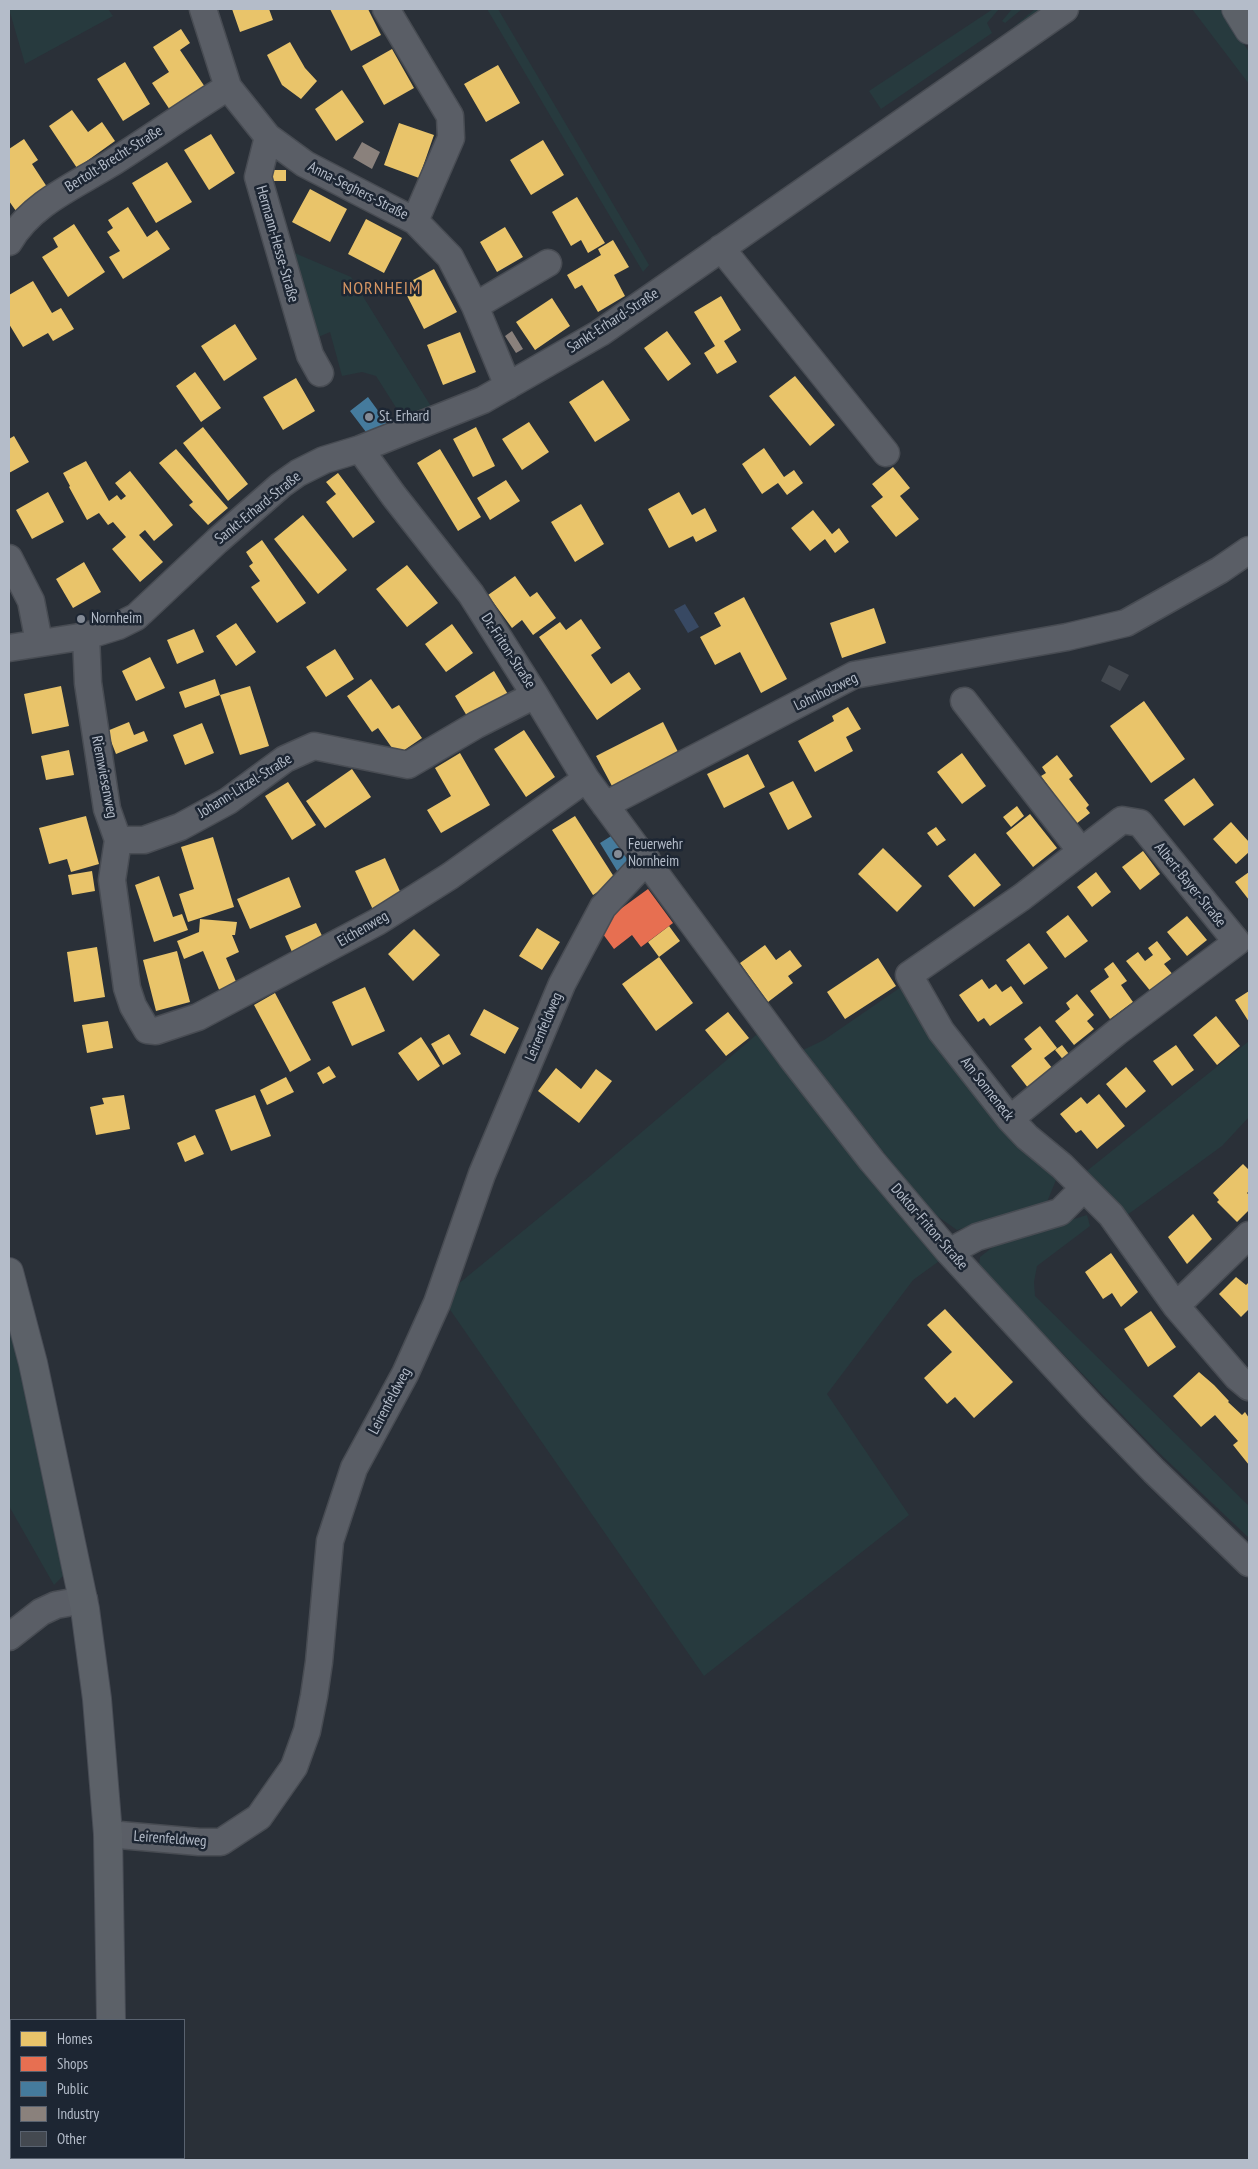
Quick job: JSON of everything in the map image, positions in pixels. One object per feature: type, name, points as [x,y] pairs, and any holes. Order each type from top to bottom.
[{"type":"main road","points":[[1236,9],[1249,30]]},
{"type":"main road","points":[[9,1272],[33,1363],[84,1600],[97,1699],[108,1834],[112,2019]]},
{"type":"street","points":[[203,9],[228,87],[268,137]]},
{"type":"street","points":[[386,9],[450,116],[451,138],[415,221]]},
{"type":"street","name":"Sankt-Erhard-Straße","points":[[9,648],[86,636],[118,626],[140,614],[217,541],[281,485],[324,460],[360,449],[483,400],[600,334],[1064,9]]},
{"type":"street","name":"Bertolt-Brecht-Straße","points":[[9,242],[29,217],[44,203],[109,164],[228,87]]},
{"type":"street","name":"Anna-Seghers-Straße","points":[[268,137],[305,164],[415,221],[450,257],[475,306],[508,386]]},
{"type":"street","name":"Hermann-Hesse-Straße","points":[[268,137],[258,177],[310,355],[320,373]]},
{"type":"street","points":[[721,248],[886,452]]},
{"type":"street","points":[[475,306],[548,264]]},
{"type":"street","name":"Dr.-Friton-Straße","points":[[360,449],[394,496],[471,594],[586,778],[647,860]]},
{"type":"street","name":"Lohnholzweg","points":[[605,805],[854,675],[1068,637],[1126,622],[1220,570],[1249,550]]},
{"type":"street","points":[[9,558],[31,601],[39,642]]},
{"type":"street","name":"Riemwiesenweg","points":[[86,636],[88,683],[107,809],[118,840],[112,880],[126,988],[132,1006]]},
{"type":"street","name":"Johann-Litzel-Straße","points":[[118,840],[144,840],[180,826],[228,801],[285,759],[314,746],[408,765],[476,725],[535,695]]},
{"type":"street","points":[[964,701],[1081,851]]},
{"type":"street","name":"Eichenweg","points":[[132,1006],[147,1030],[156,1031],[198,1017],[377,922],[450,876],[586,778]]},
{"type":"street","name":"Albert-Bayer-Straße","points":[[909,975],[1022,897],[1122,820],[1140,823],[1236,942],[1114,1035],[1010,1119]]},
{"type":"street","name":"Doktor-Friton-Straße","points":[[647,860],[820,1094],[872,1161],[949,1252],[1154,1472],[1249,1563]]},
{"type":"street","name":"Leirenfeldweg","points":[[108,1834],[199,1842],[221,1842],[259,1817],[294,1767],[307,1731],[314,1696],[319,1662],[330,1540],[354,1468],[405,1374],[437,1303],[482,1174],[562,984],[603,907],[647,860]]},
{"type":"street","name":"Am Sonneneck","points":[[909,975],[941,1030],[1010,1119],[1027,1138],[1062,1166],[1111,1215],[1176,1306],[1237,1377],[1249,1387]]},
{"type":"street","points":[[949,1252],[978,1237],[1060,1212],[1083,1189]]},
{"type":"street","points":[[1176,1306],[1249,1235]]},
{"type":"street","points":[[9,1637],[41,1612],[56,1606],[84,1600]]},
{"type":"green space","points":[[9,9],[108,9],[113,16],[25,64]]},
{"type":"green space","points":[[487,9],[498,9],[649,265],[643,272]]},
{"type":"green space","points":[[993,9],[999,9],[987,23],[992,33],[881,109],[869,91]]},
{"type":"green space","points":[[1012,9],[1022,9],[1005,23],[1002,21]]},
{"type":"green space","points":[[1035,9],[1051,9],[1010,35],[1009,31]]},
{"type":"green space","points":[[1192,9],[1221,9],[1249,52],[1249,84]]},
{"type":"green space","points":[[290,251],[351,277],[432,408],[402,417],[376,376],[362,372],[342,376],[330,332],[316,338]]},
{"type":"green space","points":[[901,987],[953,1066],[1010,1135],[1056,1180],[1047,1202],[957,1230],[930,1211],[803,1050],[824,1040]]},
{"type":"green space","points":[[762,1030],[942,1259],[913,1280],[827,1394],[909,1515],[704,1676],[444,1301],[457,1285],[590,1176]]},
{"type":"green space","points":[[1249,1041],[1249,1117],[1222,1146],[1123,1218],[1083,1174]]},
{"type":"green space","points":[[1087,1215],[1090,1226],[1037,1266],[1034,1282],[1035,1296],[1249,1506],[1249,1538],[1156,1450],[979,1267],[980,1257],[999,1242]]},
{"type":"green space","points":[[9,1301],[67,1572],[54,1585],[9,1506]]},
{"type":"water","points":[[685,604],[699,627],[688,633],[674,610]]},
{"type":"building: Homes","points":[[232,9],[269,9],[273,20],[240,32]]},
{"type":"building: Homes","points":[[330,9],[368,9],[381,35],[351,51]]},
{"type":"building: Homes","points":[[181,29],[190,43],[180,50],[205,87],[170,110],[152,83],[169,72],[153,47]]},
{"type":"building: Homes","points":[[290,42],[305,68],[317,81],[301,99],[282,85],[267,55]]},
{"type":"building: Homes","points":[[392,49],[414,88],[384,105],[362,66]]},
{"type":"building: Homes","points":[[125,62],[150,104],[123,121],[97,79]]},
{"type":"building: Homes","points":[[498,65],[520,103],[486,122],[464,84]]},
{"type":"building: Homes","points":[[342,90],[364,122],[336,141],[315,109]]},
{"type":"building: Homes","points":[[72,110],[88,132],[102,122],[115,141],[77,168],[49,126]]},
{"type":"building: Homes","points":[[399,123],[434,135],[419,178],[384,165]]},
{"type":"building: Homes","points":[[211,134],[235,173],[209,190],[184,150]]},
{"type":"building: Homes","points":[[24,139],[38,160],[32,164],[49,190],[16,211],[9,201],[9,149]]},
{"type":"building: Homes","points":[[543,140],[564,175],[531,195],[510,160]]},
{"type":"building: Homes","points":[[167,162],[192,202],[156,223],[132,183]]},
{"type":"building: Homes","points":[[270,170],[286,170],[286,181],[270,181]]},
{"type":"building: Homes","points":[[310,189],[347,209],[330,242],[292,222]]},
{"type":"building: Homes","points":[[577,197],[605,243],[588,253],[581,240],[571,246],[552,212]]},
{"type":"building: Homes","points":[[128,207],[147,237],[157,230],[170,249],[123,279],[109,257],[120,251],[107,232],[113,228],[108,220]]},
{"type":"building: Homes","points":[[366,219],[402,238],[384,273],[348,254]]},
{"type":"building: Homes","points":[[74,224],[105,272],[68,297],[42,257],[58,247],[53,238]]},
{"type":"building: Homes","points":[[505,227],[523,257],[497,272],[480,242]]},
{"type":"building: Homes","points":[[613,240],[629,267],[614,275],[625,296],[598,312],[582,285],[575,289],[567,275],[601,255],[598,249]]},
{"type":"building: Homes","points":[[434,269],[457,312],[424,329],[402,286]]},
{"type":"building: Homes","points":[[33,281],[52,313],[61,308],[74,329],[53,341],[48,333],[23,347],[9,324],[9,295]]},
{"type":"building: Homes","points":[[721,296],[741,330],[724,341],[737,362],[717,374],[704,353],[715,346],[694,312]]},
{"type":"building: Homes","points":[[552,298],[570,326],[535,350],[516,322]]},
{"type":"building: Homes","points":[[235,324],[257,359],[224,381],[201,346]]},
{"type":"building: Homes","points":[[667,331],[691,364],[668,381],[644,348]]},
{"type":"building: Homes","points":[[460,332],[476,372],[443,385],[427,345]]},
{"type":"building: Homes","points":[[195,372],[221,408],[201,422],[176,386]]},
{"type":"building: Homes","points":[[795,376],[835,425],[810,446],[769,396]]},
{"type":"building: Homes","points":[[296,378],[315,411],[283,430],[263,397]]},
{"type":"building: Homes","points":[[603,380],[630,420],[595,442],[569,402]]},
{"type":"building: Homes","points":[[529,422],[549,452],[522,470],[502,439]]},
{"type":"building: Homes","points":[[203,427],[248,484],[228,501],[183,443]]},
{"type":"building: Homes","points":[[476,427],[495,466],[473,477],[453,439]]},
{"type":"building: Homes","points":[[14,436],[29,462],[9,473],[9,439]]},
{"type":"building: Homes","points":[[764,448],[784,477],[794,470],[803,483],[787,495],[778,483],[762,494],[742,464]]},
{"type":"building: Homes","points":[[176,449],[228,508],[208,525],[189,505],[193,502],[159,463]]},
{"type":"building: Homes","points":[[440,449],[481,517],[458,531],[417,463]]},
{"type":"building: Homes","points":[[86,461],[109,501],[117,495],[121,500],[126,496],[115,483],[130,471],[173,525],[154,541],[145,530],[139,535],[163,562],[140,582],[112,549],[126,537],[113,522],[108,525],[99,513],[87,520],[69,487],[63,473]]},
{"type":"building: Homes","points":[[893,467],[910,488],[900,496],[919,519],[896,537],[871,506],[883,497],[872,484]]},
{"type":"building: Homes","points":[[338,473],[375,522],[353,538],[326,502],[336,494],[326,482]]},
{"type":"building: Homes","points":[[506,480],[520,501],[490,520],[477,498]]},
{"type":"building: Homes","points":[[48,492],[64,522],[32,539],[16,510]]},
{"type":"building: Homes","points":[[679,492],[692,515],[705,508],[717,531],[696,542],[693,536],[669,548],[648,509]]},
{"type":"building: Homes","points":[[581,504],[604,544],[575,562],[551,522]]},
{"type":"building: Homes","points":[[813,510],[832,534],[839,528],[849,542],[835,553],[825,539],[810,551],[791,528]]},
{"type":"building: Homes","points":[[303,515],[347,570],[318,594],[274,539]]},
{"type":"building: Homes","points":[[262,540],[306,603],[277,623],[251,587],[260,581],[249,566],[253,563],[246,552]]},
{"type":"building: Homes","points":[[84,562],[101,592],[73,608],[56,579]]},
{"type":"building: Homes","points":[[407,565],[438,603],[407,627],[376,589]]},
{"type":"building: Homes","points":[[515,576],[530,597],[537,592],[556,618],[533,635],[522,620],[512,628],[488,595]]},
{"type":"building: Homes","points":[[744,597],[787,679],[761,693],[740,652],[715,665],[700,637],[721,626],[714,613]]},
{"type":"building: Homes","points":[[874,608],[886,643],[842,658],[830,623]]},
{"type":"building: Homes","points":[[581,619],[601,648],[591,655],[611,684],[629,672],[641,689],[597,720],[539,637],[560,622],[566,630]]},
{"type":"building: Homes","points":[[236,623],[256,652],[236,666],[216,636]]},
{"type":"building: Homes","points":[[452,624],[473,653],[446,672],[425,644]]},
{"type":"building: Homes","points":[[194,629],[204,652],[177,664],[167,640]]},
{"type":"building: Homes","points":[[335,649],[354,679],[326,697],[306,667]]},
{"type":"building: Homes","points":[[150,657],[165,688],[136,701],[122,671]]},
{"type":"building: Homes","points":[[494,671],[509,696],[470,721],[455,696]]},
{"type":"building: Homes","points":[[215,679],[220,695],[185,708],[179,692]]},
{"type":"building: Homes","points":[[371,679],[392,709],[399,705],[422,738],[397,755],[378,728],[372,732],[347,696]]},
{"type":"building: Homes","points":[[61,686],[69,726],[32,734],[24,694]]},
{"type":"building: Homes","points":[[250,686],[269,746],[240,755],[220,695]]},
{"type":"building: Homes","points":[[1144,701],[1185,759],[1151,783],[1110,726]]},
{"type":"building: Homes","points":[[848,707],[861,729],[846,737],[853,751],[815,772],[798,741],[834,721],[832,716]]},
{"type":"building: Homes","points":[[129,722],[134,735],[144,731],[148,741],[116,754],[107,731]]},
{"type":"building: Homes","points":[[663,722],[678,752],[612,786],[596,756]]},
{"type":"building: Homes","points":[[202,723],[214,753],[185,765],[173,735]]},
{"type":"building: Homes","points":[[524,730],[555,777],[526,797],[494,749]]},
{"type":"building: Homes","points":[[69,750],[74,775],[46,780],[41,756]]},
{"type":"building: Homes","points":[[460,753],[490,805],[441,833],[427,810],[451,796],[435,768]]},
{"type":"building: Homes","points":[[962,753],[986,786],[962,804],[937,772]]},
{"type":"building: Homes","points":[[748,754],[765,787],[724,808],[707,774]]},
{"type":"building: Homes","points":[[1057,755],[1073,776],[1069,779],[1089,805],[1086,808],[1090,813],[1076,824],[1041,776],[1046,773],[1042,767]]},
{"type":"building: Homes","points":[[352,769],[371,797],[325,828],[306,801]]},
{"type":"building: Homes","points":[[1194,778],[1214,805],[1184,826],[1164,800]]},
{"type":"building: Homes","points":[[793,781],[812,817],[788,830],[769,793]]},
{"type":"building: Homes","points":[[288,782],[316,825],[292,840],[265,796]]},
{"type":"building: Homes","points":[[1017,806],[1024,816],[1011,827],[1003,817]]},
{"type":"building: Homes","points":[[1030,814],[1057,848],[1033,867],[1006,833]]},
{"type":"building: Homes","points":[[86,816],[99,864],[71,872],[67,859],[49,864],[39,828]]},
{"type":"building: Homes","points":[[575,816],[616,880],[593,895],[552,830]]},
{"type":"building: Homes","points":[[1231,822],[1249,842],[1249,852],[1236,864],[1213,839]]},
{"type":"building: Homes","points":[[936,827],[946,840],[937,846],[927,833]]},
{"type":"building: Homes","points":[[213,837],[234,907],[188,922],[179,894],[194,889],[181,847]]},
{"type":"building: Homes","points":[[883,848],[922,886],[897,912],[858,874]]},
{"type":"building: Homes","points":[[1143,851],[1160,874],[1140,890],[1122,867]]},
{"type":"building: Homes","points":[[975,853],[1001,885],[974,907],[948,876]]},
{"type":"building: Homes","points":[[385,858],[403,898],[374,912],[355,871]]},
{"type":"building: Homes","points":[[92,871],[95,891],[72,895],[68,875]]},
{"type":"building: Homes","points":[[1096,872],[1111,892],[1092,907],[1077,887]]},
{"type":"building: Homes","points":[[1249,872],[1249,900],[1235,882]]},
{"type":"building: Homes","points":[[159,876],[173,917],[182,914],[188,930],[154,942],[135,885]]},
{"type":"building: Homes","points":[[289,877],[301,907],[250,929],[237,899]]},
{"type":"building: Homes","points":[[1068,915],[1088,941],[1065,958],[1046,932]]},
{"type":"building: Homes","points":[[1187,916],[1207,940],[1187,956],[1167,932]]},
{"type":"building: Homes","points":[[200,919],[237,922],[235,935],[232,935],[239,952],[226,958],[237,984],[220,992],[203,951],[184,959],[177,941],[199,932]]},
{"type":"building: Homes","points":[[316,923],[323,938],[292,952],[285,936]]},
{"type":"building: Homes","points":[[669,926],[680,941],[659,957],[648,942]]},
{"type":"building: Homes","points":[[537,928],[560,942],[542,970],[519,956]]},
{"type":"building: Homes","points":[[414,929],[440,955],[413,981],[388,954]]},
{"type":"building: Homes","points":[[1157,941],[1171,959],[1164,964],[1174,976],[1152,993],[1126,961],[1138,952],[1145,961],[1153,955],[1148,948]]},
{"type":"building: Homes","points":[[1029,943],[1048,968],[1024,985],[1006,960]]},
{"type":"building: Homes","points":[[765,945],[776,960],[790,950],[802,966],[788,976],[793,983],[768,1002],[740,963]]},
{"type":"building: Homes","points":[[97,947],[105,997],[74,1002],[67,952]]},
{"type":"building: Homes","points":[[177,951],[190,1002],[156,1011],[143,960]]},
{"type":"building: Homes","points":[[659,957],[693,1003],[656,1031],[622,984]]},
{"type":"building: Homes","points":[[878,958],[896,986],[845,1019],[827,992]]},
{"type":"building: Homes","points":[[1113,962],[1127,981],[1121,985],[1133,1002],[1110,1019],[1090,991],[1109,977],[1104,969]]},
{"type":"building: Homes","points":[[982,979],[989,989],[996,984],[1002,992],[1011,986],[1023,1003],[990,1026],[984,1018],[978,1022],[959,995]]},
{"type":"building: Homes","points":[[365,987],[385,1031],[352,1046],[332,1002]]},
{"type":"building: Homes","points":[[1249,991],[1249,1022],[1235,1000]]},
{"type":"building: Homes","points":[[275,993],[311,1060],[290,1072],[254,1005]]},
{"type":"building: Homes","points":[[1077,994],[1094,1015],[1087,1021],[1094,1029],[1074,1045],[1055,1021],[1070,1009],[1066,1003]]},
{"type":"building: Homes","points":[[484,1009],[519,1028],[505,1054],[470,1035]]},
{"type":"building: Homes","points":[[728,1012],[749,1038],[726,1056],[705,1030]]},
{"type":"building: Homes","points":[[1216,1016],[1240,1046],[1217,1065],[1193,1035]]},
{"type":"building: Homes","points":[[108,1021],[113,1048],[87,1053],[82,1025]]},
{"type":"building: Homes","points":[[1040,1026],[1057,1048],[1044,1058],[1057,1074],[1032,1093],[1011,1066],[1032,1049],[1024,1039]]},
{"type":"building: Homes","points":[[449,1034],[461,1054],[443,1065],[431,1044]]},
{"type":"building: Homes","points":[[421,1037],[440,1066],[418,1081],[398,1053]]},
{"type":"building: Homes","points":[[1062,1045],[1072,1058],[1066,1063],[1055,1050]]},
{"type":"building: Homes","points":[[1176,1045],[1194,1070],[1172,1086],[1153,1061]]},
{"type":"building: Homes","points":[[329,1066],[336,1077],[323,1084],[317,1073]]},
{"type":"building: Homes","points":[[1126,1067],[1146,1091],[1126,1108],[1106,1084]]},
{"type":"building: Homes","points":[[556,1068],[581,1089],[596,1069],[612,1081],[579,1123],[538,1091]]},
{"type":"building: Homes","points":[[286,1077],[294,1092],[267,1105],[260,1090]]},
{"type":"building: Homes","points":[[1099,1094],[1125,1126],[1097,1149],[1081,1130],[1076,1133],[1060,1114],[1081,1097],[1087,1104]]},
{"type":"building: Homes","points":[[124,1095],[130,1129],[96,1135],[90,1107],[104,1104],[102,1098]]},
{"type":"building: Homes","points":[[255,1095],[271,1136],[231,1151],[215,1110]]},
{"type":"building: Homes","points":[[195,1135],[204,1154],[185,1162],[177,1143]]},
{"type":"building: Homes","points":[[1243,1164],[1249,1170],[1249,1191],[1247,1193],[1249,1195],[1249,1210],[1237,1222],[1217,1202],[1219,1200],[1213,1193]]},
{"type":"building: Homes","points":[[1193,1214],[1212,1239],[1187,1264],[1168,1237]]},
{"type":"building: Homes","points":[[1111,1253],[1138,1292],[1121,1307],[1112,1293],[1103,1299],[1085,1272]]},
{"type":"building: Homes","points":[[1236,1277],[1246,1285],[1249,1282],[1249,1309],[1241,1317],[1219,1294]]},
{"type":"building: Homes","points":[[945,1309],[1013,1382],[974,1418],[955,1397],[947,1404],[924,1378],[952,1352],[927,1325]]},
{"type":"building: Homes","points":[[1151,1311],[1176,1347],[1148,1367],[1124,1329]]},
{"type":"building: Homes","points":[[1199,1372],[1242,1415],[1245,1412],[1249,1418],[1249,1465],[1233,1445],[1238,1441],[1215,1415],[1201,1427],[1173,1396]]},
{"type":"building: Shops","points":[[648,889],[673,923],[641,947],[632,935],[614,949],[597,926]]},
{"type":"building: Public","name":"St. Erhard","points":[[368,397],[387,423],[369,436],[350,411]]},
{"type":"building: Public","name":"Feuerwehr Nornheim","points":[[616,833],[635,864],[619,874],[600,843]]},
{"type":"building: Industry","points":[[362,142],[380,152],[372,169],[353,158]]},
{"type":"building: Industry","points":[[512,331],[523,349],[516,353],[505,336]]},
{"type":"building: Other","points":[[1109,665],[1129,675],[1120,691],[1101,681]]},
{"type":"place","name":"St. Erhard","points":[[369,417]]},
{"type":"place","name":"Nornheim","points":[[81,619]]},
{"type":"place","name":"Feuerwehr Nornheim","points":[[618,854]]},
{"type":"district","name":"NORNHEIM","points":[[382,289]]}]
